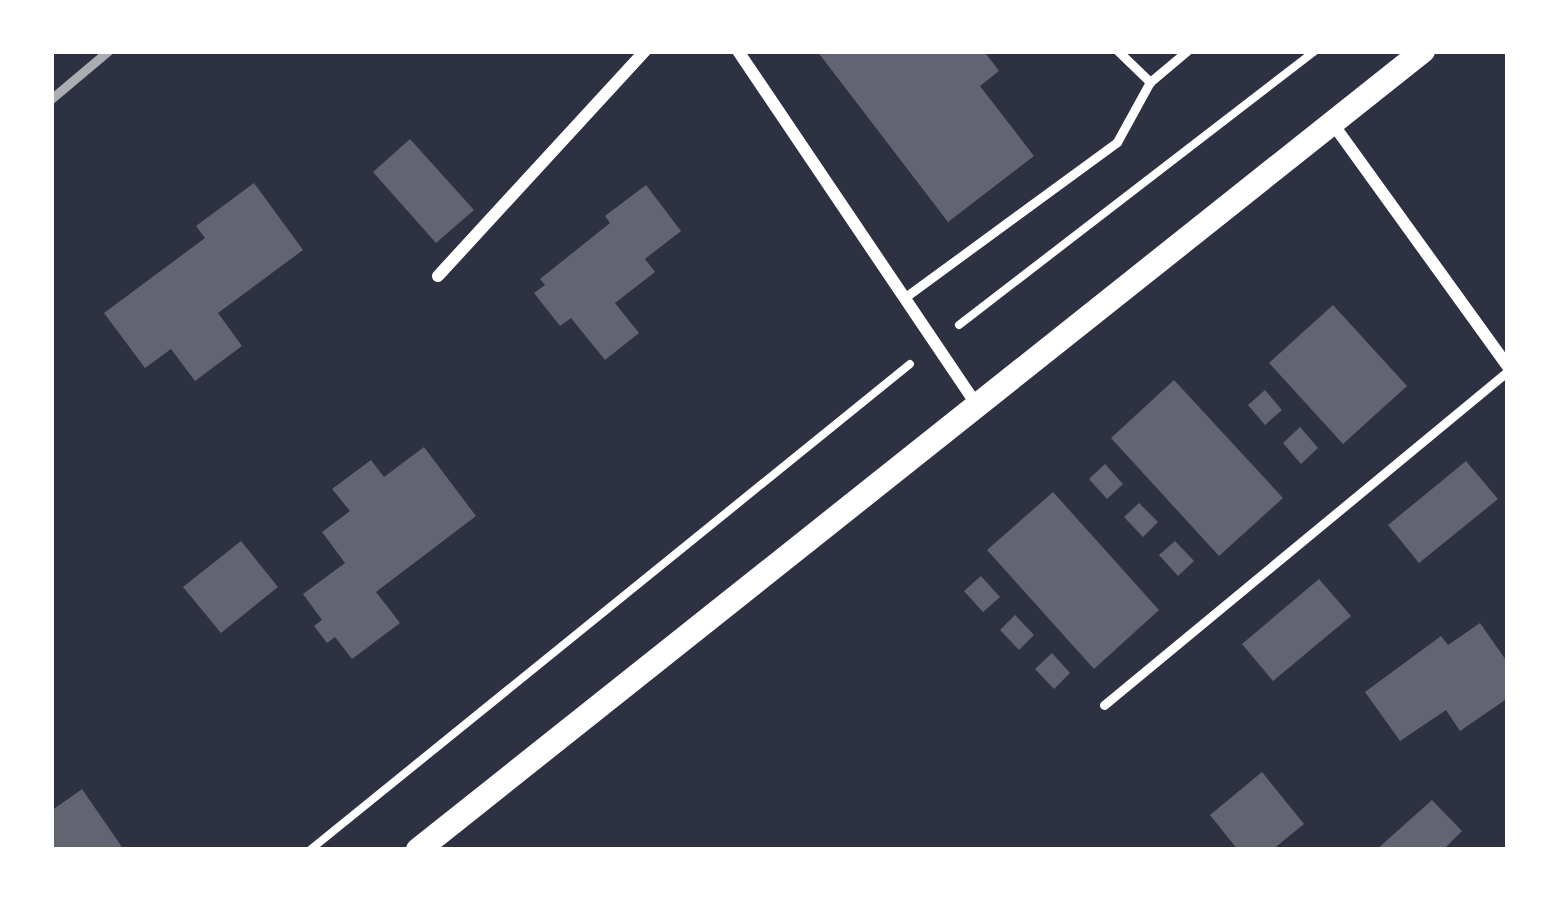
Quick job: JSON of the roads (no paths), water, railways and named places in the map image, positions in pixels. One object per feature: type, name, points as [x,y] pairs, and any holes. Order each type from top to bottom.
[{"type":"main road","points":[[418,850],[1423,51]]},
{"type":"street","points":[[438,276],[645,51]]},
{"type":"street","points":[[738,51],[975,403]]},
{"type":"street","points":[[1333,124],[1508,369]]},
{"type":"lane","points":[[1118,51],[1150,82]]},
{"type":"lane","points":[[904,298],[1117,142],[1150,82],[1186,51]]},
{"type":"lane","points":[[1104,704],[1508,369]]},
{"type":"railway","points":[[51,99],[108,51]]}]
